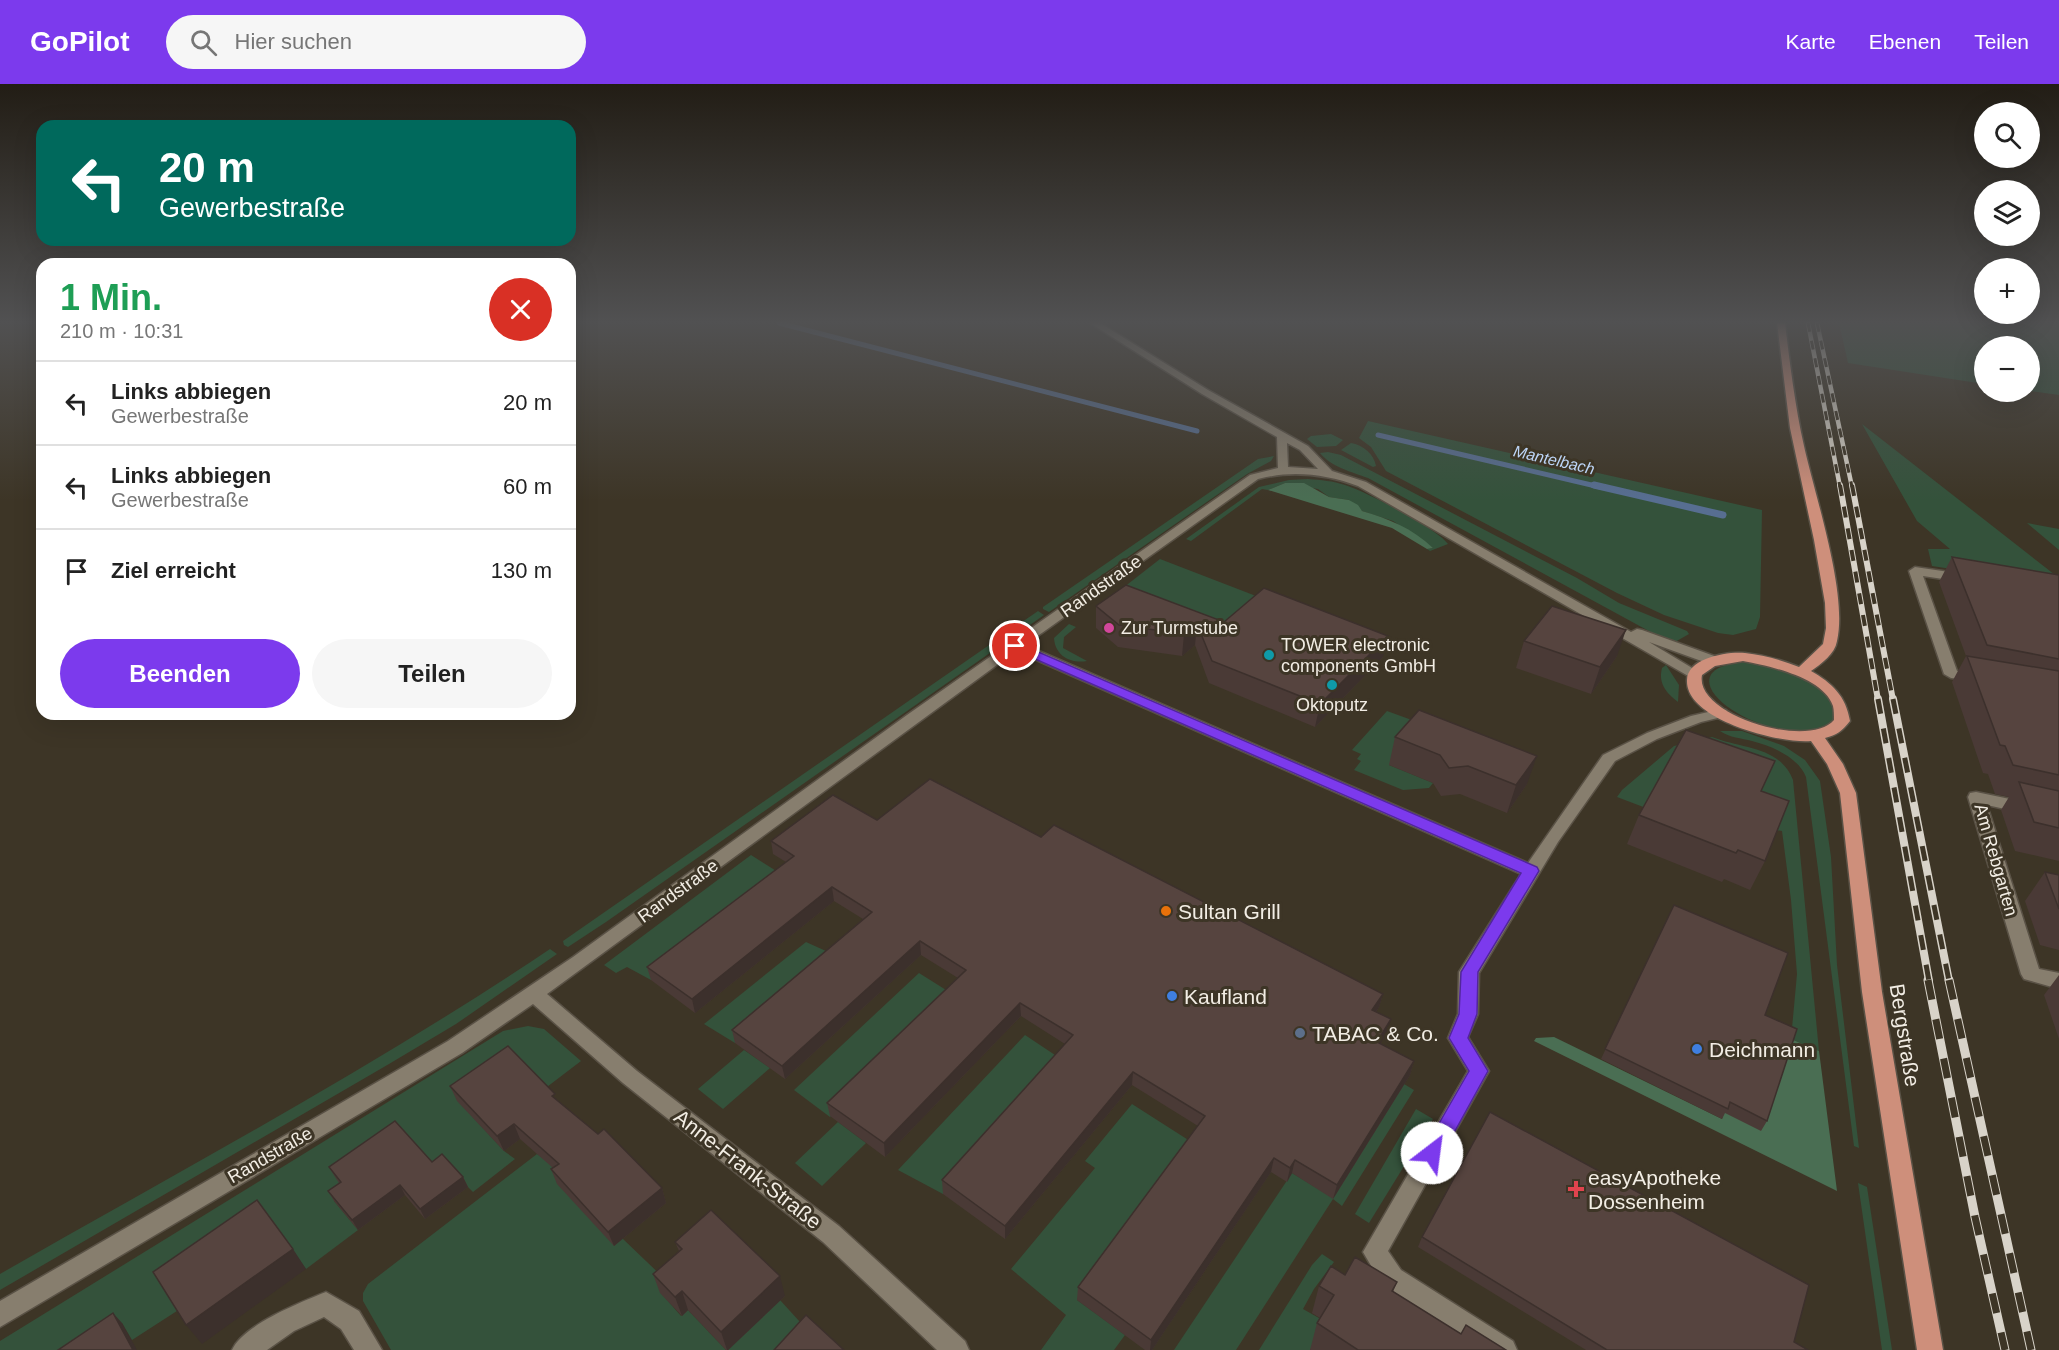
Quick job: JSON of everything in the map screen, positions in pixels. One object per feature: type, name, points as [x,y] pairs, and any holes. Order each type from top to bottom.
[{"type":"main road","points":[[1789,382],[1795,429],[1831,599],[1833,628],[1831,643],[1821,657],[1801,672]]},
{"type":"main road","points":[[1726,657],[1753,658],[1801,672],[1821,683],[1836,696],[1843,709],[1842,721],[1833,730],[1815,735],[1793,736],[1768,732],[1743,724],[1721,713],[1698,693],[1694,683],[1695,674],[1701,666],[1712,660],[1726,657]]},
{"type":"main road","name":"Bergstraße","points":[[1815,735],[1835,764],[1848,793],[1872,992],[1930,1350]]},
{"type":"street","points":[[1191,382],[1304,448],[1327,472]]},
{"type":"street","points":[[1282,437],[1283,470]]},
{"type":"street","name":"Randstraße","points":[[0,1315],[455,1047],[534,994],[1015,646],[1254,477],[1283,470],[1327,472],[1343,476],[1362,484],[1611,624]]},
{"type":"street","points":[[1972,580],[1915,571],[1951,674],[1994,682]]},
{"type":"street","points":[[1611,624],[1712,660]]},
{"type":"street","points":[[1611,624],[1666,659],[1695,674]]},
{"type":"street","points":[[1015,646],[1531,871]]},
{"type":"street","points":[[1504,1350],[1392,1278],[1375,1252],[1479,1071],[1458,1038],[1468,1014],[1469,972],[1531,871],[1609,758],[1652,736],[1696,719],[1721,713]]},
{"type":"street","name":"Am Rebgarten","points":[[2059,815],[1976,797],[2031,974],[2059,981]]},
{"type":"street","name":"Anne-Frank-Straße","points":[[534,994],[630,1077],[831,1234],[956,1350]]},
{"type":"street","points":[[245,1350],[285,1323],[326,1304],[350,1320],[369,1350]]},
{"type":"green space","points":[[2040,382],[2059,382],[2059,395],[2040,392]]},
{"type":"green space","points":[[1368,421],[1762,510],[1760,617],[1756,629],[1733,635],[1718,633],[1664,615],[1617,593],[1386,471],[1371,447],[1359,438]]},
{"type":"green space","points":[[1862,424],[2059,578],[1998,576],[1932,566],[1928,549],[1950,549],[1917,521]]},
{"type":"green space","points":[[1331,434],[1343,440],[1336,446],[1317,447],[1307,439],[1311,436]]},
{"type":"green space","points":[[1351,443],[1367,451],[1376,466],[1373,467],[1341,450]]},
{"type":"green space","points":[[1320,453],[1341,455],[1577,578],[1619,603],[1687,631],[1689,634],[1675,642],[1658,636],[1368,478],[1336,465]]},
{"type":"green space","points":[[1274,456],[1271,461],[1247,474],[1049,612],[1043,609],[1258,459]]},
{"type":"green space","points":[[1308,479],[1340,484],[1368,495],[1416,520],[1442,537],[1448,544],[1430,551],[1427,549],[1433,548],[1393,521],[1362,511],[1349,500],[1329,497],[1318,489],[1285,483],[1268,490],[1262,489],[1191,541],[1186,539],[1259,487],[1289,480]]},
{"type":"green space","points":[[1285,483],[1304,483],[1329,497],[1349,500],[1358,505],[1362,511],[1391,521],[1408,530],[1433,548],[1427,549],[1392,528],[1268,490]]},
{"type":"green space","points":[[2027,523],[2059,529],[2059,550]]},
{"type":"green space","points":[[1160,559],[1256,596],[1216,630],[1119,591]]},
{"type":"green space","points":[[1038,611],[1044,615],[606,922],[568,947],[564,945],[563,941]]},
{"type":"green space","points":[[1069,624],[1076,627],[1064,637],[1063,648],[1087,661],[1070,660],[1057,650],[1054,638]]},
{"type":"green space","points":[[1743,662],[1781,668],[1802,677],[1833,700],[1836,718],[1814,729],[1787,730],[1759,723],[1734,711],[1716,696],[1709,681],[1717,669]]},
{"type":"green space","points":[[1666,665],[1679,685],[1678,702],[1662,683],[1662,668]]},
{"type":"green space","points":[[1387,711],[1475,743],[1389,765],[1433,783],[1429,788],[1403,790],[1354,770],[1361,761],[1357,759],[1361,754],[1352,750]]},
{"type":"green space","points":[[1720,731],[1742,731],[1784,746],[1805,760],[1820,781],[1831,857],[1837,965],[1859,1148],[1854,1146],[1806,777],[1797,764],[1784,753]]},
{"type":"green space","points":[[1712,737],[1770,755],[1787,769],[1793,780],[1819,1051],[1791,1039],[1797,974],[1782,831],[1646,808],[1617,797],[1622,790],[1674,746]]},
{"type":"green space","points":[[751,855],[816,896],[651,980],[627,967],[616,973],[604,965]]},
{"type":"green space","points":[[806,942],[837,956],[735,1043],[704,1024]]},
{"type":"green space","points":[[550,949],[557,954],[456,1024],[0,1290],[0,1274],[347,1076]]},
{"type":"green space","points":[[919,973],[954,995],[830,1117],[794,1090]]},
{"type":"green space","points":[[528,1026],[544,1029],[581,1061],[543,1090],[458,1101],[504,1151],[515,1159],[473,1192],[468,1187],[347,1192],[334,1201],[358,1230],[306,1269],[271,1220],[180,1309],[132,1340],[122,1323],[81,1350],[0,1350],[0,1341],[503,1031]]},
{"type":"green space","points":[[1025,1035],[1061,1059],[943,1194],[898,1170]]},
{"type":"green space","points":[[1554,1037],[1722,1119],[1724,1112],[1791,1039],[1819,1051],[1837,1191],[1534,1041],[1536,1038]]},
{"type":"green space","points":[[744,1050],[770,1068],[723,1109],[698,1089]]},
{"type":"green space","points":[[1404,1084],[1414,1090],[1342,1206],[1333,1199],[1236,1350],[1174,1350],[1292,1173],[1333,1198]]},
{"type":"green space","points":[[1132,1104],[1193,1143],[1077,1300],[1125,1335],[1114,1350],[1041,1350],[1066,1315],[1011,1269],[1095,1168],[1085,1161]]},
{"type":"green space","points":[[1416,1109],[1433,1119],[1369,1223],[1355,1214]]},
{"type":"green space","points":[[838,1122],[866,1143],[822,1186],[795,1163]]},
{"type":"green space","points":[[537,1154],[568,1176],[623,1239],[670,1284],[661,1293],[681,1316],[688,1310],[726,1350],[391,1350],[363,1301],[363,1293],[368,1284]]},
{"type":"green space","points":[[1858,1183],[1867,1187],[1892,1350],[1882,1350]]},
{"type":"green space","points":[[1322,1254],[1334,1262],[1314,1289],[1303,1309],[1326,1322],[1310,1350],[1259,1350],[1312,1265]]},
{"type":"green space","points":[[780,1300],[810,1333],[794,1350],[728,1350]]},
{"type":"building","points":[[1952,557],[2059,575],[2059,659],[1987,645]]},
{"type":"building","points":[[1126,585],[1224,622],[1264,588],[1388,636],[1320,704],[1212,661],[1197,624],[1184,634],[1119,625],[1096,606]]},
{"type":"building","points":[[1552,606],[1626,630],[1600,667],[1524,641]]},
{"type":"building","points":[[1967,656],[2059,671],[2059,775],[2013,765],[2005,746],[2000,745]]},
{"type":"building","points":[[1419,710],[1537,756],[1516,785],[1468,766],[1449,768],[1440,755],[1395,737]]},
{"type":"building","points":[[1686,730],[1775,761],[1761,791],[1789,801],[1765,861],[1738,850],[1736,853],[1639,815]]},
{"type":"building","points":[[930,779],[1041,837],[1054,825],[1383,994],[1372,1010],[1391,1019],[1377,1042],[1414,1061],[1337,1185],[1295,1160],[1290,1168],[1274,1158],[1151,1340],[1078,1287],[1205,1116],[1133,1072],[1005,1226],[942,1180],[1073,1035],[1020,1003],[884,1143],[827,1103],[966,970],[920,941],[782,1066],[732,1030],[872,912],[832,887],[692,999],[647,967],[794,856],[771,841],[833,795],[877,820]]},
{"type":"building","points":[[2019,782],[2059,791],[2059,828],[2034,822]]},
{"type":"building","points":[[2045,872],[2059,875],[2059,909]]},
{"type":"building","points":[[1674,905],[1788,953],[1765,1015],[1797,1029],[1767,1121],[1730,1102],[1728,1109],[1605,1049]]},
{"type":"building","points":[[508,1046],[555,1094],[552,1096],[598,1134],[604,1129],[662,1188],[608,1232],[551,1169],[559,1164],[514,1124],[497,1136],[450,1086]]},
{"type":"building","points":[[1490,1112],[1809,1285],[1794,1342],[1808,1350],[1607,1350],[1422,1237]]},
{"type":"building","points":[[395,1121],[432,1162],[442,1154],[463,1177],[420,1209],[400,1185],[352,1220],[328,1191],[341,1182],[329,1167]]},
{"type":"building","points":[[257,1200],[293,1249],[186,1325],[153,1272]]},
{"type":"building","points":[[711,1210],[780,1276],[721,1332],[682,1291],[675,1297],[653,1274],[682,1249],[675,1242]]},
{"type":"building","points":[[1355,1257],[1397,1282],[1392,1291],[1461,1334],[1466,1325],[1506,1350],[1358,1350],[1317,1323],[1334,1295],[1319,1286],[1331,1266],[1345,1275]]},
{"type":"building","points":[[113,1313],[133,1350],[58,1350]]},
{"type":"building","points":[[806,1315],[844,1350],[774,1350]]},
{"type":"waterway","name":"Mantelbach","points":[[1008,382],[1197,431]]},
{"type":"waterway","name":"Mantelbach","points":[[1378,435],[1600,487]]},
{"type":"waterway","name":"Mantelbach","points":[[1594,485],[1723,515]]},
{"type":"railway","points":[[1820,382],[1840,487]]},
{"type":"railway","points":[[1830,382],[1852,487]]},
{"type":"railway","points":[[1840,485],[1878,700]]},
{"type":"railway","points":[[1852,485],[1893,700]]},
{"type":"railway","points":[[1878,699],[1929,981]]},
{"type":"railway","points":[[1893,699],[1949,981]]},
{"type":"railway","points":[[1928,980],[1975,1217],[2005,1350]]},
{"type":"railway","points":[[1949,980],[2031,1350]]},
{"type":"place","name":"Zur Turmstube","points":[[1109,628]]},
{"type":"place","name":"TOWER electronic components GmbH","points":[[1269,655]]},
{"type":"place","name":"Oktoputz","points":[[1332,685]]},
{"type":"place","name":"Sultan Grill","points":[[1166,911]]},
{"type":"place","name":"Kaufland","points":[[1172,996]]},
{"type":"place","name":"TABAC & Co.","points":[[1300,1033]]},
{"type":"place","name":"Deichmann","points":[[1697,1049]]},
{"type":"place","name":"easyApotheke Dossenheim","points":[[1576,1189]]},
{"type":"route","points":[[1015,646],[1531,871],[1469,972],[1468,1014],[1458,1038],[1479,1071],[1432,1153]]}]
